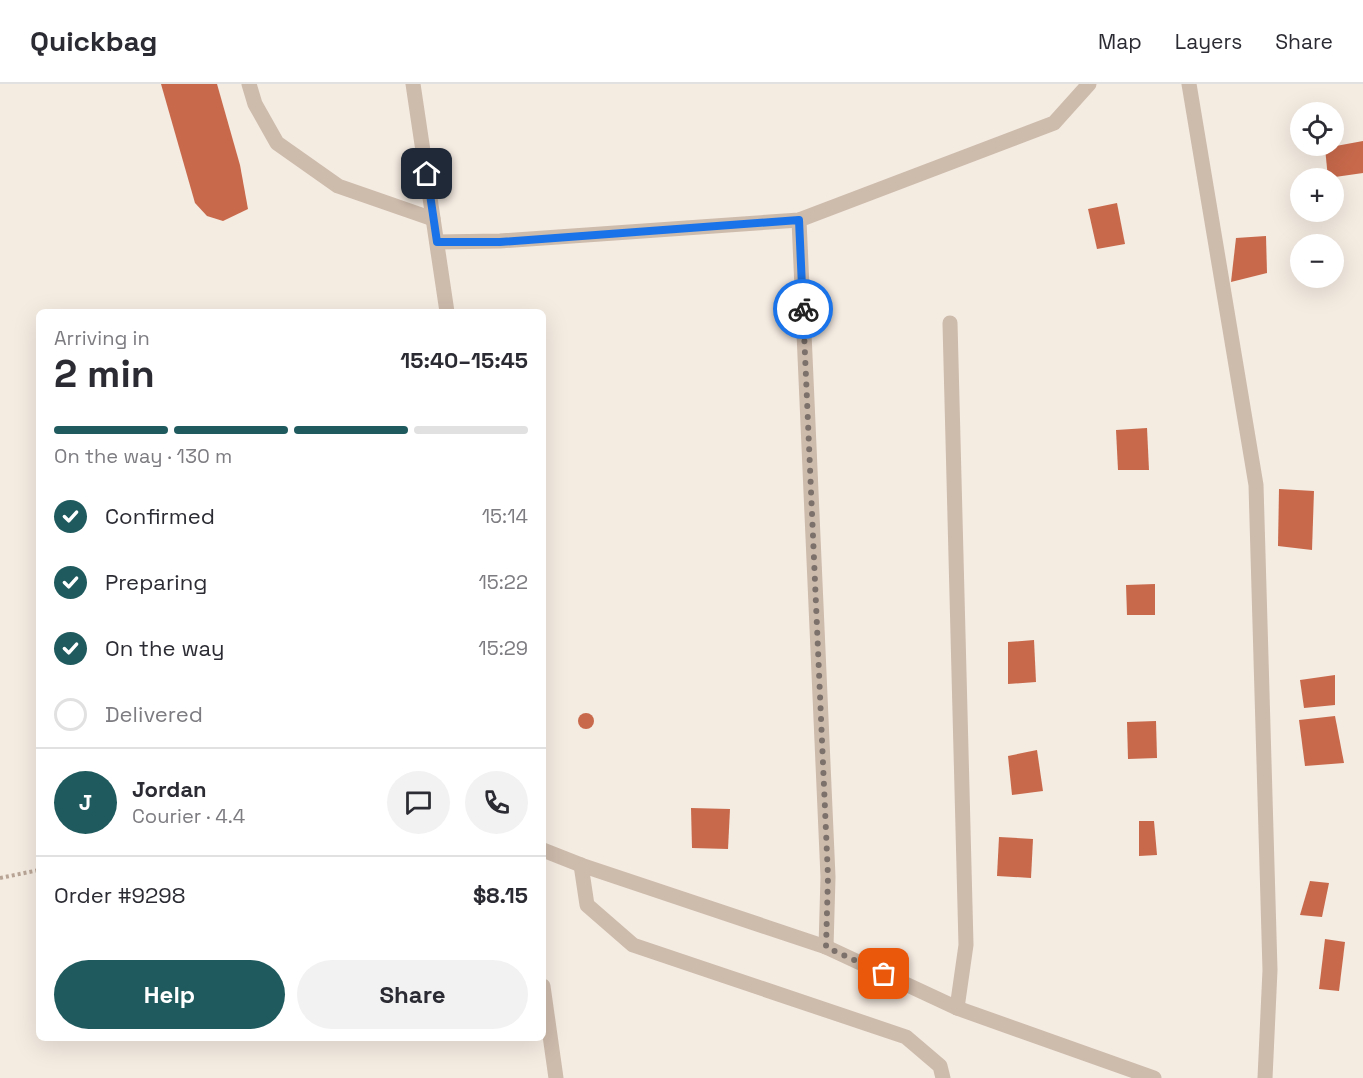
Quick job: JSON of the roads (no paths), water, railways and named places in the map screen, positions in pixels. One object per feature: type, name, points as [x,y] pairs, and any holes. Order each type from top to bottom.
[{"type":"street","points":[[249,84],[255,104],[277,143],[338,186],[433,219]]},
{"type":"street","points":[[414,84],[447,309]]},
{"type":"street","points":[[437,242],[500,242],[799,220],[1054,123],[1089,84]]},
{"type":"street","points":[[1190,84],[1256,485],[1270,970],[1265,1078]]},
{"type":"street","points":[[799,220],[828,877],[826,947]]},
{"type":"street","points":[[950,323],[966,945],[957,1008]]},
{"type":"street","points":[[546,851],[826,947],[957,1008],[1154,1078]]},
{"type":"street","points":[[581,865],[587,905],[633,945],[906,1037],[940,1066],[943,1078]]},
{"type":"street","points":[[546,1007],[556,1078]]}]
